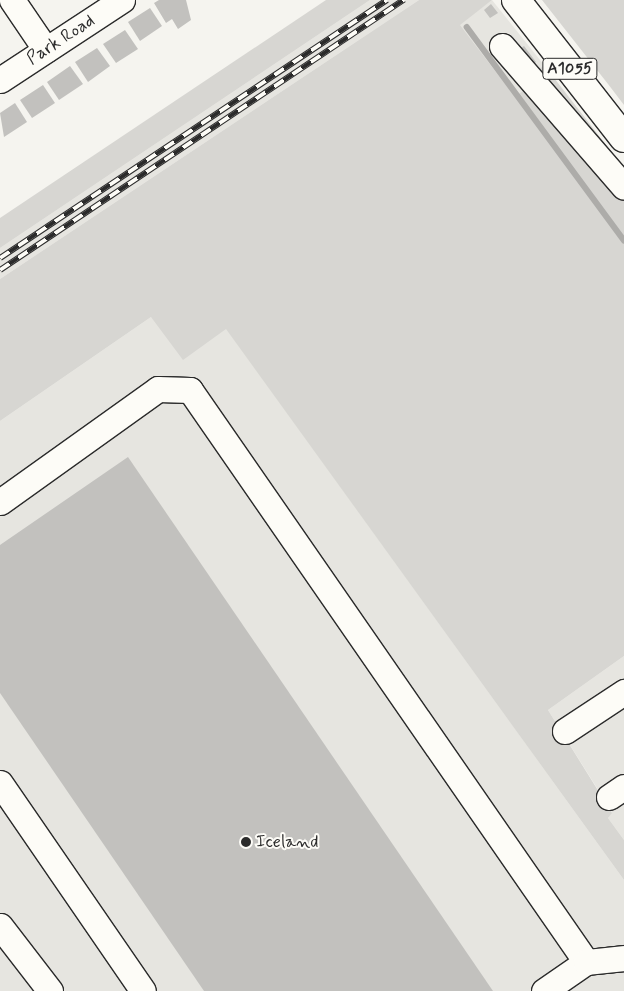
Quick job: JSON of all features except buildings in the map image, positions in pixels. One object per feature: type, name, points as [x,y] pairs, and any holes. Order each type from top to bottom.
[{"type":"main road","name":"A1055","points":[[516,0],[624,138]]},
{"type":"street","points":[[12,0],[46,50]]},
{"type":"street","name":"Park Road","points":[[0,80],[122,0]]},
{"type":"street","points":[[502,46],[624,187]]},
{"type":"street","points":[[0,502],[158,389],[190,390],[586,962]]},
{"type":"street","points":[[565,731],[624,692]]},
{"type":"street","points":[[0,783],[143,991]]},
{"type":"street","points":[[0,926],[50,991]]},
{"type":"street","points":[[544,991],[586,962],[624,958]]},
{"type":"shaded area","points":[[326,0],[370,0],[0,248],[0,218]]},
{"type":"shaded area","points":[[370,0],[419,0],[0,279],[0,248]]},
{"type":"shaded area","points":[[419,0],[492,0],[460,25],[515,97],[528,87],[624,193],[624,656],[548,710],[612,813],[608,818],[624,840],[624,880],[226,329],[183,360],[151,317],[0,421],[0,279]]},
{"type":"shaded area","points":[[492,0],[544,65],[533,74],[537,80],[515,98],[459,24]]},
{"type":"shaded area","points":[[542,0],[624,0],[624,105],[608,84]]},
{"type":"shaded area","points":[[544,65],[624,168],[533,74]]},
{"type":"shaded area","points":[[151,317],[226,328],[624,880],[624,991],[0,991],[0,421]]},
{"type":"shaded area","points":[[624,656],[624,840],[608,818],[612,812],[548,710]]},
{"type":"waterway","points":[[467,27],[624,240]]},
{"type":"railway","points":[[0,258],[387,0]]},
{"type":"railway","points":[[0,270],[404,0]]},
{"type":"place","name":"Iceland","points":[[246,842]]}]
